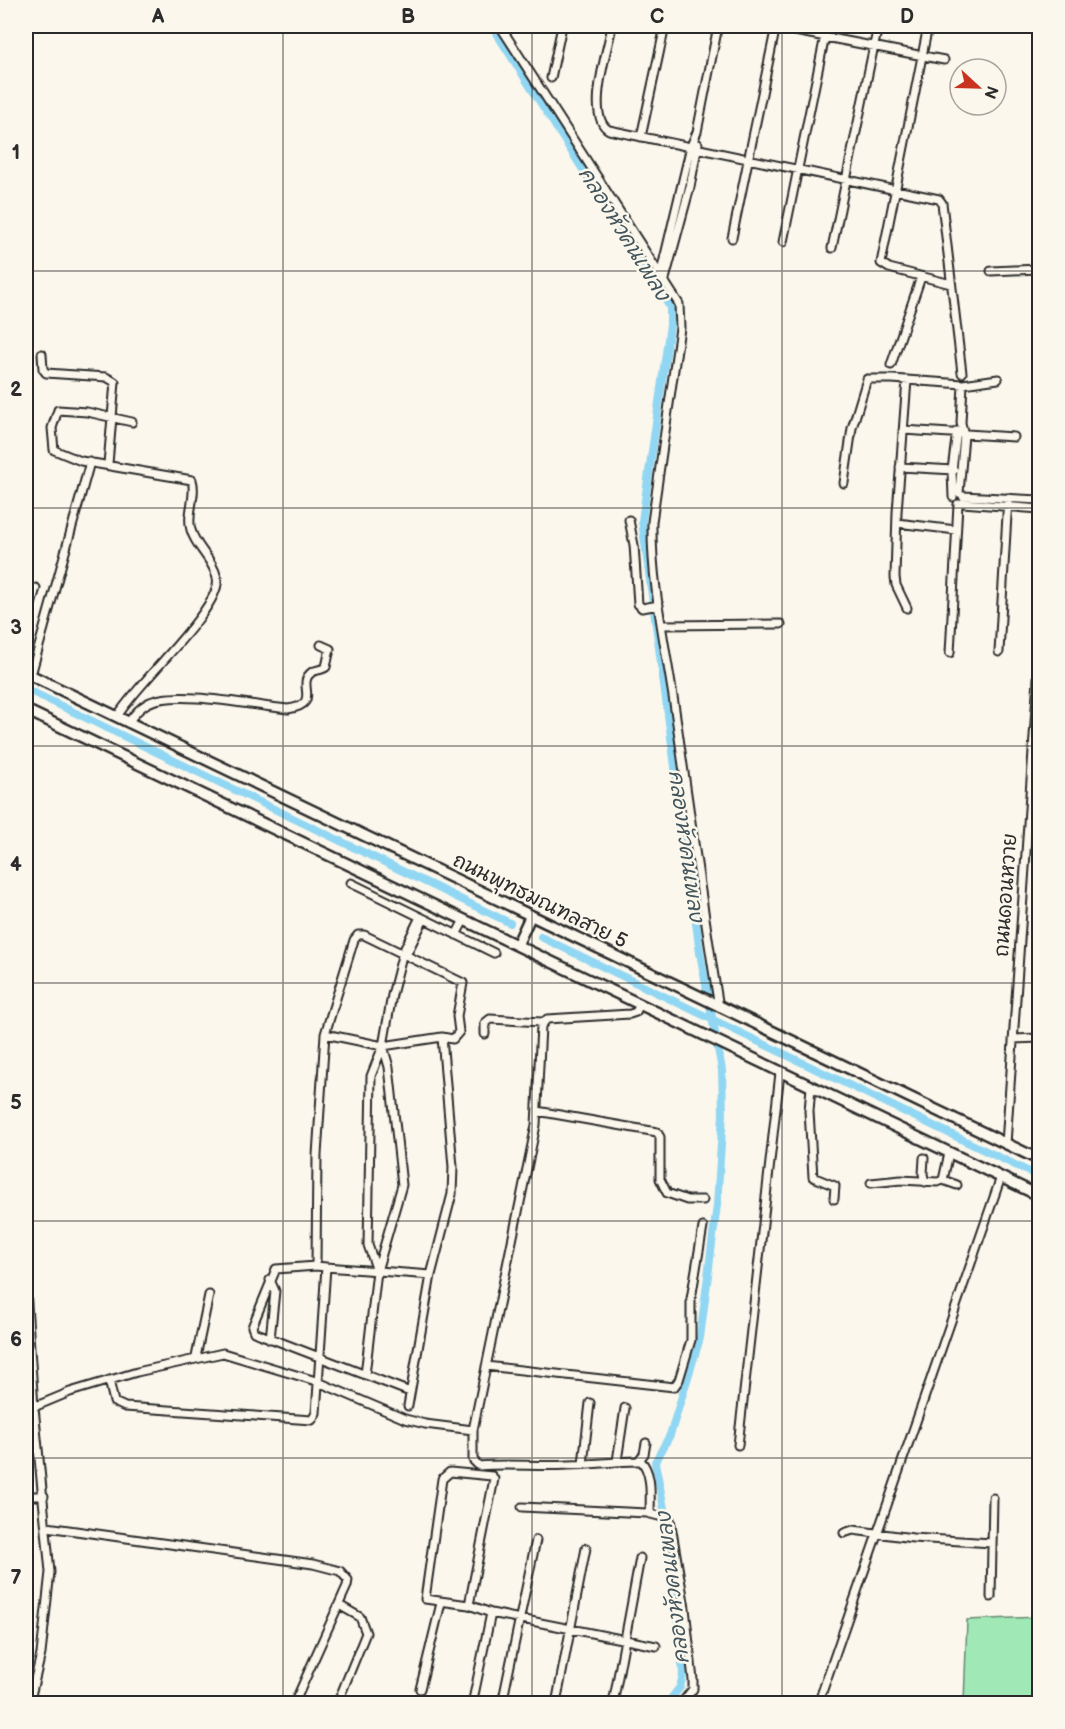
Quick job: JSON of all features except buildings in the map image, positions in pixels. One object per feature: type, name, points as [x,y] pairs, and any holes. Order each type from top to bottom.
[{"type":"main road","name":"ถนนพุทธมณฑลสาย 5","points":[[28,674],[1040,1160]]},
{"type":"main road","points":[[26,710],[517,945],[639,1006],[1040,1196]]},
{"type":"main road","points":[[517,945],[530,917]]},
{"type":"street","points":[[500,26],[593,174],[677,298],[681,316],[652,522],[653,580],[656,605],[663,625],[697,880],[720,1007]]},
{"type":"street","points":[[551,78],[562,26]]},
{"type":"street","points":[[612,26],[597,113],[601,123],[609,130],[933,197],[942,203],[962,373]]},
{"type":"street","points":[[641,137],[665,26]]},
{"type":"street","points":[[666,279],[718,26]]},
{"type":"street","points":[[732,238],[773,26],[944,60]]},
{"type":"street","points":[[783,242],[827,26]]},
{"type":"street","points":[[832,248],[878,26]]},
{"type":"street","points":[[928,26],[881,263],[884,266],[951,284]]},
{"type":"street","points":[[661,272],[694,147]]},
{"type":"street","points":[[992,271],[1040,269]]},
{"type":"street","points":[[891,365],[921,277]]},
{"type":"street","points":[[42,354],[43,369],[46,373],[111,378],[116,390],[108,464]]},
{"type":"street","points":[[844,483],[852,428],[867,379],[963,384],[998,379]]},
{"type":"street","points":[[907,380],[895,577],[898,591],[907,608]]},
{"type":"street","points":[[950,653],[959,499],[956,470],[963,384]]},
{"type":"street","points":[[117,717],[131,697],[214,599],[218,580],[213,565],[191,531],[192,480],[90,462],[68,457],[54,450],[52,440],[54,416],[58,410],[64,409],[132,422]]},
{"type":"street","points":[[903,430],[1014,437]]},
{"type":"street","points":[[28,674],[90,462]]},
{"type":"street","points":[[900,467],[956,470]]},
{"type":"street","points":[[959,499],[1008,502],[1040,500]]},
{"type":"street","points":[[1008,502],[1040,509]]},
{"type":"street","points":[[999,652],[1008,502]]},
{"type":"street","points":[[629,520],[634,545],[638,604],[644,608],[656,605]]},
{"type":"street","points":[[897,523],[956,530]]},
{"type":"street","points":[[26,622],[36,588]]},
{"type":"street","points":[[663,625],[780,624]]},
{"type":"street","points":[[128,723],[136,711],[149,702],[172,697],[288,709],[301,707],[306,702],[309,676],[313,671],[326,667],[328,662],[330,649],[321,645]]},
{"type":"street","name":"ถนนดอนหวาย","points":[[1006,1144],[1040,649]]},
{"type":"street","points":[[351,883],[494,953]]},
{"type":"street","points":[[377,1271],[368,1245],[371,1076],[383,1046],[392,995],[404,955],[422,918]]},
{"type":"street","points":[[456,935],[465,920]]},
{"type":"street","points":[[316,1266],[317,1155],[325,1034],[358,935],[364,935],[463,983],[457,1016],[457,1036],[453,1040],[442,1037],[383,1046],[325,1034]]},
{"type":"street","points":[[485,1034],[485,1023],[490,1019],[542,1022],[547,1019],[630,1014],[636,1012],[639,1006]]},
{"type":"street","points":[[542,1022],[537,1111],[473,1430],[474,1460],[479,1466],[510,1463],[583,1464],[640,1460],[645,1464],[649,1477],[650,1514]]},
{"type":"street","points":[[408,1406],[431,1275],[452,1194],[453,1179],[442,1037]]},
{"type":"street","points":[[1013,1039],[1040,1038]]},
{"type":"street","points":[[364,1375],[377,1271],[402,1185],[389,1066],[383,1046]]},
{"type":"street","points":[[738,1445],[780,1073]]},
{"type":"street","points":[[811,1088],[809,1112],[813,1177],[835,1186],[834,1199]]},
{"type":"street","points":[[537,1111],[657,1132],[660,1137],[660,1179],[667,1193],[687,1200],[703,1200]]},
{"type":"street","points":[[943,1180],[949,1153]]},
{"type":"street","points":[[924,1158],[922,1174],[925,1182]]},
{"type":"street","points":[[818,1704],[1001,1177]]},
{"type":"street","points":[[871,1183],[943,1180],[957,1185]]},
{"type":"street","points":[[486,1366],[674,1387],[679,1380],[692,1334],[691,1299],[703,1227]]},
{"type":"street","points":[[410,1392],[260,1336],[252,1327],[270,1280],[278,1268],[316,1266],[431,1275]]},
{"type":"street","points":[[109,1380],[114,1402],[125,1407],[312,1420],[315,1413],[326,1267]]},
{"type":"street","points":[[270,1280],[275,1291],[270,1340]]},
{"type":"street","points":[[26,1289],[29,1380],[47,1527],[49,1592],[41,1654],[29,1704]]},
{"type":"street","points":[[196,1357],[209,1295]]},
{"type":"street","points":[[34,1407],[109,1380],[196,1357],[223,1353],[236,1355],[316,1381],[405,1419],[473,1430]]},
{"type":"street","points":[[583,1464],[590,1403]]},
{"type":"street","points":[[617,1461],[626,1408]]},
{"type":"street","points":[[640,1460],[646,1443]]},
{"type":"street","points":[[469,1605],[494,1479],[492,1476],[450,1472],[442,1479],[425,1599],[441,1603],[469,1605],[491,1613],[656,1646]]},
{"type":"street","points":[[26,1496],[44,1496]]},
{"type":"street","points":[[991,1597],[993,1498]]},
{"type":"street","points":[[522,1506],[650,1514],[667,1517],[672,1523],[694,1685],[681,1704]]},
{"type":"street","points":[[47,1527],[340,1571],[348,1580],[294,1704]]},
{"type":"street","points":[[844,1533],[853,1530],[968,1544],[992,1543]]},
{"type":"street","points":[[502,1704],[536,1540]]},
{"type":"street","points":[[556,1704],[586,1548]]},
{"type":"street","points":[[613,1704],[640,1558]]},
{"type":"street","points":[[1040,1569],[1040,1600]]},
{"type":"street","points":[[420,1689],[441,1603]]},
{"type":"street","points":[[338,1704],[366,1633],[360,1617],[339,1605]]},
{"type":"street","points":[[472,1700],[491,1613]]},
{"type":"green space","points":[[1039,1617],[1039,1703],[964,1703],[967,1620]]},
{"type":"waterway","name":"คลองหัวคนเพลง","points":[[492,26],[670,307],[670,325],[642,521],[700,953],[722,1070],[723,1114],[717,1205],[700,1338],[670,1435],[655,1462],[674,1560],[683,1675],[680,1687],[667,1704]]},
{"type":"waterway","points":[[26,689],[510,923]]},
{"type":"waterway","points":[[541,937],[1040,1177]]}]
